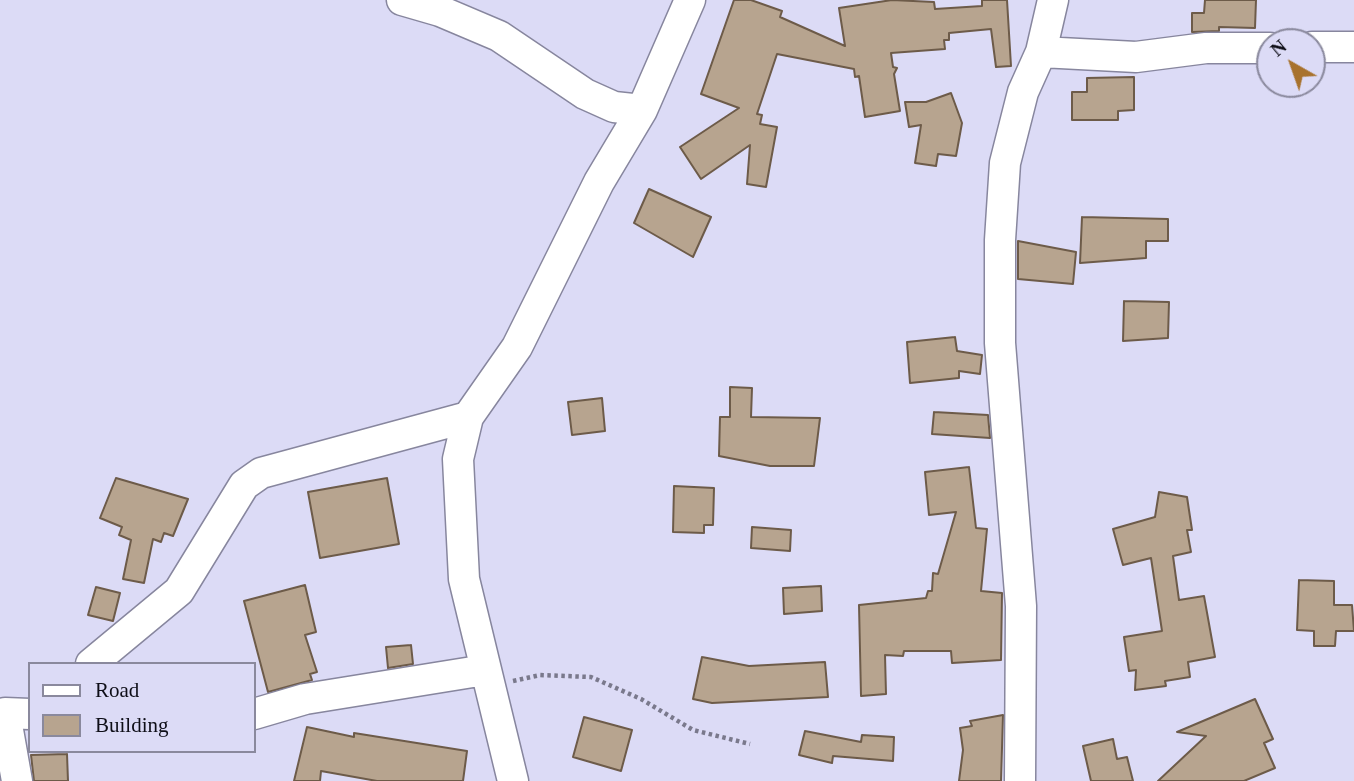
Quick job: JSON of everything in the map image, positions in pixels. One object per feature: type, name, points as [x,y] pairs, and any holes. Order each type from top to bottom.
[{"type":"street","points":[[402,0],[499,36],[585,94],[614,107],[642,110]]},
{"type":"street","points":[[513,781],[464,579],[458,460],[468,417],[517,347],[599,182],[642,110],[690,0]]},
{"type":"street","points":[[1020,781],[1021,606],[1000,343],[1000,240],[1005,163],[1023,92],[1041,52],[1053,0]]},
{"type":"street","points":[[1326,47],[1354,47]]},
{"type":"street","points":[[1041,52],[1136,57],[1206,48],[1256,48]]},
{"type":"street","points":[[93,662],[179,591],[244,485],[261,474],[468,417]]},
{"type":"street","points":[[256,713],[305,699],[487,678]]},
{"type":"street","points":[[16,711],[17,781]]},
{"type":"path","points":[[487,678],[540,675],[591,677],[641,699],[693,730],[750,744]]},
{"type":"building","points":[[734,0],[751,0],[782,11],[780,17],[845,46],[839,8],[892,0],[934,2],[935,9],[982,6],[982,0],[1007,0],[1011,66],[996,67],[991,29],[949,33],[949,40],[944,40],[945,49],[891,53],[893,67],[897,68],[894,74],[900,111],[865,117],[859,76],[855,77],[854,69],[777,54],[757,114],[762,115],[760,124],[777,127],[766,187],[747,184],[750,145],[701,179],[680,147],[739,108],[701,94]]},
{"type":"building","points":[[1205,0],[1256,0],[1255,28],[1219,27],[1219,31],[1192,32],[1192,13],[1204,13]]},
{"type":"building","points":[[1134,77],[1134,110],[1118,111],[1118,120],[1072,120],[1072,92],[1087,92],[1087,78]]},
{"type":"building","points":[[951,93],[962,123],[956,156],[938,154],[936,166],[915,163],[921,125],[909,127],[905,102],[926,102]]},
{"type":"building","points":[[649,189],[711,217],[693,257],[634,223]]},
{"type":"building","points":[[1082,217],[1168,219],[1168,241],[1146,241],[1146,258],[1080,263]]},
{"type":"building","points":[[1018,241],[1076,252],[1073,284],[1018,279]]},
{"type":"building","points":[[1124,301],[1169,302],[1168,338],[1123,341]]},
{"type":"building","points":[[955,337],[957,351],[982,355],[980,374],[959,371],[959,378],[910,383],[907,342]]},
{"type":"building","points":[[730,387],[752,388],[751,417],[820,418],[814,466],[770,466],[719,456],[720,417],[730,417]]},
{"type":"building","points":[[602,398],[605,431],[572,435],[568,402]]},
{"type":"building","points":[[934,412],[988,415],[990,438],[932,434]]},
{"type":"building","points":[[969,467],[976,528],[987,529],[981,591],[1002,593],[1001,660],[952,663],[951,651],[904,651],[903,656],[885,655],[886,694],[861,696],[859,605],[926,598],[928,591],[932,591],[933,573],[938,574],[956,512],[929,515],[925,472]]},
{"type":"building","points":[[116,478],[188,499],[173,536],[164,533],[161,542],[153,539],[144,583],[123,579],[131,540],[119,535],[122,527],[100,518]]},
{"type":"building","points":[[387,478],[399,544],[320,558],[308,492]]},
{"type":"building","points":[[674,486],[714,488],[713,525],[704,525],[704,533],[673,532]]},
{"type":"building","points":[[1159,492],[1187,497],[1192,530],[1187,530],[1191,552],[1173,556],[1179,600],[1204,596],[1215,657],[1188,662],[1190,677],[1165,681],[1166,686],[1135,690],[1136,670],[1129,671],[1124,637],[1162,631],[1151,558],[1123,565],[1113,529],[1155,517]]},
{"type":"building","points":[[752,527],[791,530],[790,551],[751,548]]},
{"type":"building","points":[[1299,580],[1334,581],[1334,605],[1352,605],[1354,631],[1336,631],[1335,646],[1314,646],[1314,631],[1297,630]]},
{"type":"building","points":[[305,585],[316,632],[305,635],[317,672],[310,674],[312,680],[268,692],[244,601]]},
{"type":"building","points":[[821,586],[822,611],[784,614],[783,588]]},
{"type":"building","points":[[96,587],[120,593],[113,621],[88,615]]},
{"type":"building","points":[[411,645],[413,664],[388,668],[386,647]]},
{"type":"building","points":[[702,657],[749,666],[825,662],[828,697],[712,703],[693,699]]},
{"type":"building","points":[[1255,699],[1273,739],[1264,743],[1275,768],[1244,781],[1158,781],[1206,736],[1177,732]]},
{"type":"building","points":[[1003,715],[1001,781],[959,781],[963,750],[960,728],[972,726],[970,721]]},
{"type":"building","points":[[584,717],[632,730],[621,771],[573,757]]},
{"type":"building","points":[[307,727],[354,737],[354,733],[467,751],[463,781],[377,781],[321,771],[320,781],[294,781]]},
{"type":"building","points":[[805,731],[861,742],[862,735],[894,737],[893,761],[833,756],[832,763],[799,755]]},
{"type":"building","points":[[1113,739],[1117,759],[1127,757],[1133,781],[1091,781],[1083,746]]},
{"type":"building","points":[[67,754],[68,781],[34,781],[31,755]]}]
